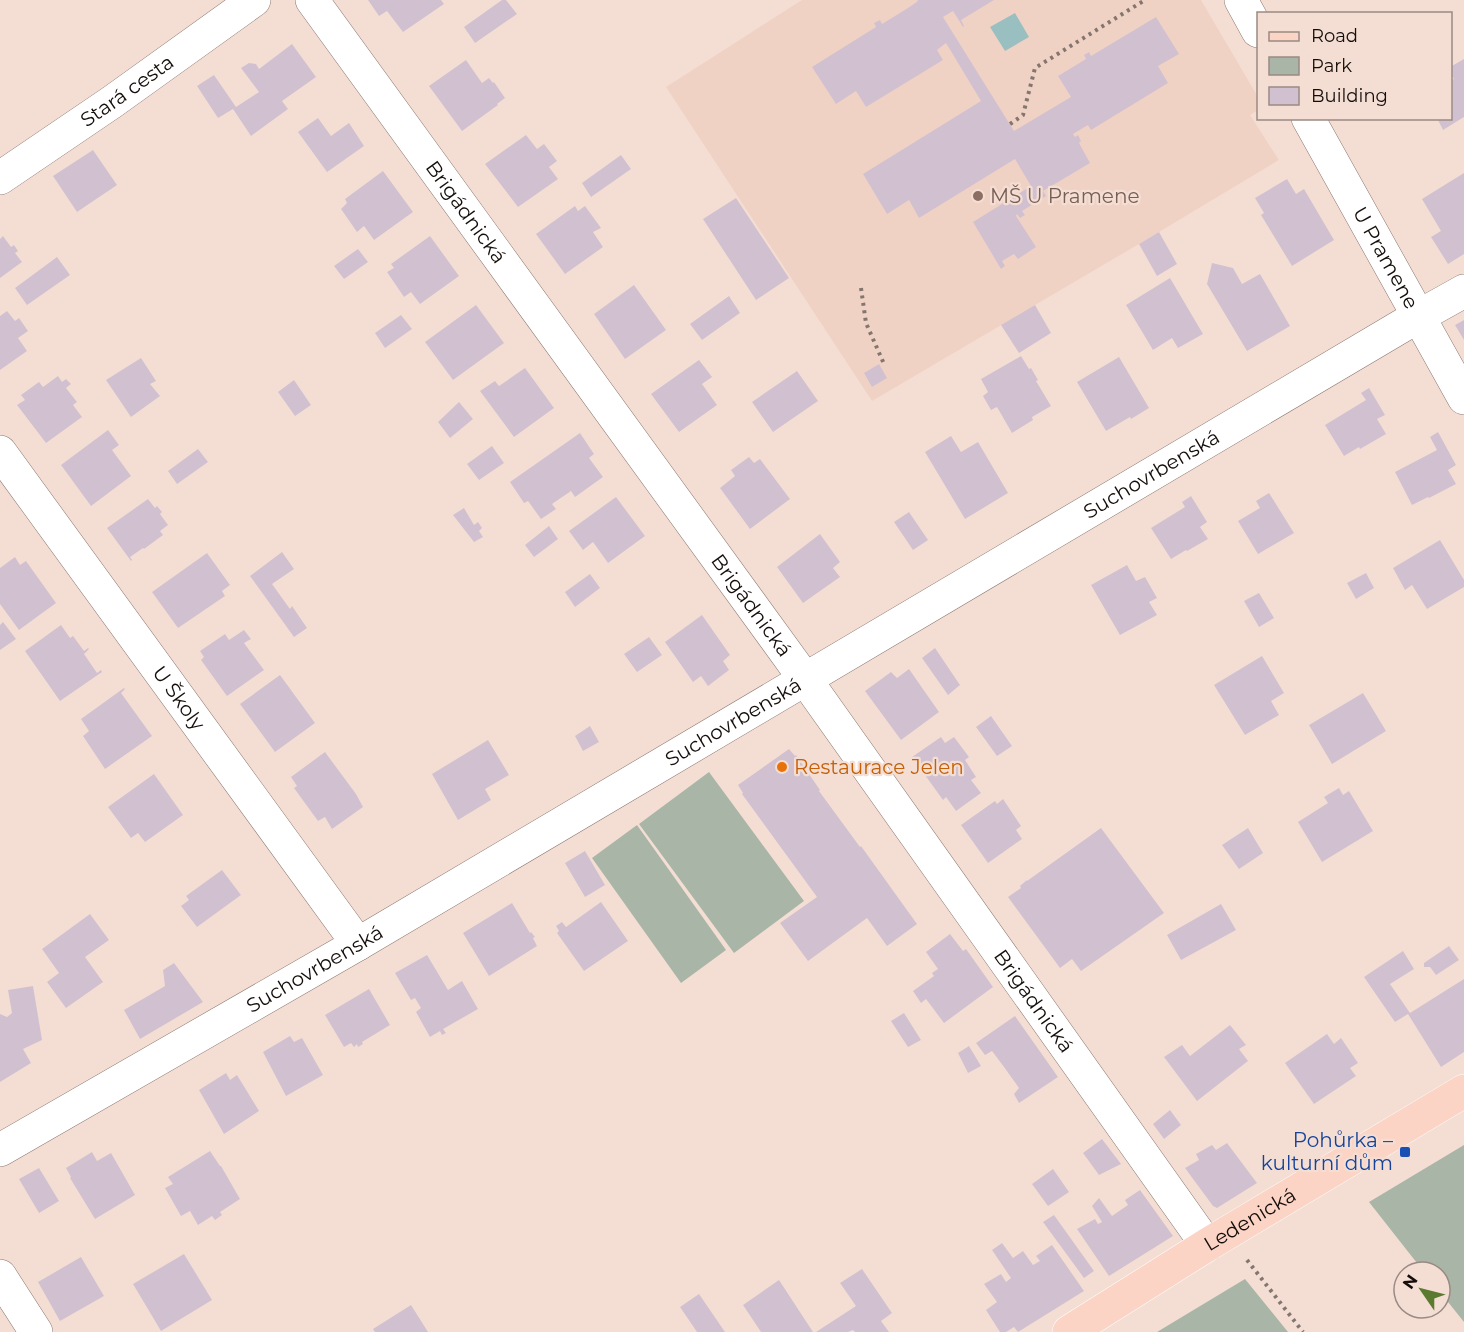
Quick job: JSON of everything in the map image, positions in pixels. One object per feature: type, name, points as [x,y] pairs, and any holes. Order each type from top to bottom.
[{"type":"main road","name":"Ledenická","points":[[1069,1332],[1217,1239],[1464,1091]]},
{"type":"street","name":"Stará cesta","points":[[0,178],[112,102],[254,0]]},
{"type":"street","name":"Brigádnická","points":[[312,0],[805,680],[1217,1239]]},
{"type":"street","points":[[1241,0],[1257,29]]},
{"type":"street","name":"U Pramene","points":[[1309,120],[1464,398]]},
{"type":"street","name":"Suchovrbenská","points":[[0,1150],[358,944],[1464,291]]},
{"type":"street","name":"U Školy","points":[[0,452],[358,944]]},
{"type":"street","points":[[0,1276],[36,1332]]},
{"type":"path","points":[[1010,124],[1023,115],[1035,68],[1145,0]]},
{"type":"path","points":[[861,288],[866,323],[884,364]]},
{"type":"path","points":[[1217,1239],[1303,1332]]},
{"type":"shaded area","name":"MŠ U Pramene","points":[[802,0],[1201,0],[1257,95],[1257,111],[1250,115],[1279,160],[872,401],[666,87]]},
{"type":"green space","points":[[709,772],[804,901],[734,953],[639,824]]},
{"type":"green space","points":[[637,825],[726,950],[681,983],[592,858]]},
{"type":"green space","points":[[1464,1145],[1464,1322],[1452,1307],[1452,1260],[1415,1260],[1369,1202]]},
{"type":"green space","points":[[1245,1279],[1288,1332],[1157,1332]]},
{"type":"water","points":[[1015,13],[1029,37],[1005,51],[990,27]]},
{"type":"building","points":[[368,0],[441,0],[444,4],[403,32],[387,11],[379,16]]},
{"type":"building","points":[[502,0],[506,0],[517,14],[475,43],[464,27]]},
{"type":"building","points":[[917,0],[994,0],[961,20],[963,27],[953,11],[943,17],[1014,131],[1071,97],[1058,76],[1086,59],[1084,55],[1089,52],[1091,56],[1156,17],[1179,54],[1158,66],[1168,83],[1091,130],[1088,125],[1073,134],[1075,137],[1078,135],[1081,141],[1079,143],[1090,163],[1043,191],[1046,196],[1022,211],[1025,215],[1020,218],[1017,214],[1016,216],[1036,247],[1018,259],[1014,254],[1002,261],[1005,266],[1001,269],[973,222],[1031,186],[1015,159],[919,218],[909,200],[887,214],[863,174],[981,101],[946,43],[937,50],[943,60],[866,107],[856,91],[836,104],[812,67],[876,27],[874,23],[880,20],[882,24]]},
{"type":"building","points":[[292,44],[316,77],[282,101],[288,109],[251,136],[233,109],[218,118],[197,86],[214,75],[236,107],[259,92],[241,68],[249,63],[256,64],[259,69]]},
{"type":"building","points":[[1464,59],[1464,117],[1443,130],[1438,120],[1452,120],[1452,80],[1454,79],[1452,66]]},
{"type":"building","points":[[466,60],[482,83],[489,78],[505,98],[462,131],[429,86]]},
{"type":"building","points":[[318,118],[331,136],[349,123],[364,146],[327,172],[298,132]]},
{"type":"building","points":[[526,135],[537,149],[544,144],[557,161],[549,167],[558,179],[518,207],[485,164]]},
{"type":"building","points":[[93,150],[117,185],[77,212],[53,176]]},
{"type":"building","points":[[621,155],[631,169],[591,197],[582,183]]},
{"type":"building","points":[[383,171],[413,212],[374,240],[364,226],[357,232],[341,209],[347,203],[345,199]]},
{"type":"building","points":[[1464,173],[1464,254],[1448,264],[1431,237],[1441,231],[1422,199]]},
{"type":"building","points":[[1287,179],[1296,194],[1304,189],[1334,240],[1292,266],[1261,215],[1264,213],[1255,198]]},
{"type":"building","points":[[736,198],[789,278],[756,300],[703,219]]},
{"type":"building","points":[[575,206],[578,211],[585,206],[601,228],[593,232],[603,247],[565,274],[536,234]]},
{"type":"building","points":[[1159,232],[1177,264],[1157,276],[1139,244]]},
{"type":"building","points":[[3,236],[11,247],[14,245],[18,251],[15,253],[22,262],[0,278],[0,239]]},
{"type":"building","points":[[430,236],[459,276],[420,304],[411,292],[404,297],[387,272],[394,268],[391,264]]},
{"type":"building","points":[[358,249],[368,262],[344,279],[334,266]]},
{"type":"building","points":[[57,257],[70,275],[27,305],[15,288]]},
{"type":"building","points":[[1212,263],[1233,268],[1242,284],[1260,274],[1290,326],[1247,351],[1207,284]]},
{"type":"building","points":[[1170,278],[1203,334],[1178,348],[1172,338],[1153,350],[1126,305]]},
{"type":"building","points":[[634,285],[666,330],[625,359],[594,314]]},
{"type":"building","points":[[729,296],[740,313],[702,340],[690,324]]},
{"type":"building","points":[[476,305],[504,343],[453,380],[425,342]]},
{"type":"building","points":[[1035,305],[1051,333],[1019,353],[1001,325]]},
{"type":"building","points":[[7,311],[15,321],[19,318],[28,331],[18,338],[27,351],[0,370],[0,316]]},
{"type":"building","points":[[401,315],[412,329],[385,348],[375,333]]},
{"type":"building","points":[[1464,320],[1464,340],[1455,325]]},
{"type":"building","points":[[1021,356],[1029,369],[1031,368],[1051,406],[1012,433],[997,407],[991,410],[983,396],[988,392],[981,379]]},
{"type":"building","points":[[1119,357],[1149,408],[1106,431],[1077,382]]},
{"type":"building","points":[[141,358],[156,381],[150,384],[160,396],[131,417],[106,380]]},
{"type":"building","points":[[699,360],[712,377],[702,384],[717,405],[679,432],[651,394]]},
{"type":"building","points":[[879,364],[887,378],[872,387],[864,373]]},
{"type":"building","points":[[525,368],[554,408],[514,437],[480,391],[495,381],[499,386]]},
{"type":"building","points":[[797,371],[818,401],[773,432],[752,402]]},
{"type":"building","points":[[58,376],[62,382],[66,379],[71,384],[66,388],[77,402],[73,405],[82,417],[46,443],[17,405],[25,400],[21,395],[39,382],[43,387]]},
{"type":"building","points":[[294,380],[311,405],[295,416],[278,392]]},
{"type":"building","points":[[1369,388],[1385,415],[1377,419],[1386,434],[1344,456],[1325,425],[1366,400],[1361,393]]},
{"type":"building","points":[[459,402],[473,419],[450,438],[438,422]]},
{"type":"building","points":[[108,430],[119,445],[112,450],[131,476],[91,506],[61,465]]},
{"type":"building","points":[[1438,432],[1456,465],[1448,470],[1456,484],[1412,505],[1395,472],[1437,450],[1430,437]]},
{"type":"building","points":[[580,433],[594,454],[589,458],[603,477],[575,497],[571,491],[552,504],[556,509],[541,519],[528,501],[524,503],[510,482]]},
{"type":"building","points":[[951,436],[961,452],[978,442],[1008,493],[965,519],[925,452]]},
{"type":"building","points":[[492,446],[504,463],[479,480],[467,464]]},
{"type":"building","points":[[198,449],[208,462],[177,484],[168,471]]},
{"type":"building","points":[[749,457],[754,463],[760,459],[790,499],[750,529],[720,488],[735,476],[731,470]]},
{"type":"building","points":[[1269,493],[1294,533],[1258,554],[1238,521],[1260,508],[1256,501]]},
{"type":"building","points":[[1191,496],[1207,522],[1200,527],[1208,539],[1171,559],[1151,528],[1185,507],[1182,502]]},
{"type":"building","points":[[616,497],[645,536],[608,563],[593,542],[583,550],[569,531]]},
{"type":"building","points":[[148,499],[155,508],[157,506],[162,512],[160,514],[168,525],[160,531],[163,535],[130,557],[131,561],[107,528]]},
{"type":"building","points":[[464,508],[474,525],[478,522],[482,528],[479,531],[483,537],[474,542],[453,515]]},
{"type":"building","points":[[909,512],[928,540],[913,550],[894,522]]},
{"type":"building","points":[[549,526],[558,539],[534,557],[525,545]]},
{"type":"building","points":[[820,534],[840,562],[833,568],[840,577],[803,603],[777,567]]},
{"type":"building","points":[[1440,540],[1464,580],[1464,587],[1427,609],[1412,585],[1405,590],[1393,568]]},
{"type":"building","points":[[282,552],[294,569],[272,584],[290,609],[292,606],[307,628],[294,637],[250,576]]},
{"type":"building","points":[[207,553],[230,585],[222,591],[225,596],[178,628],[152,592]]},
{"type":"building","points":[[15,557],[20,565],[26,561],[56,603],[19,630],[0,604],[0,568]]},
{"type":"building","points":[[1127,565],[1136,581],[1145,577],[1157,598],[1149,602],[1157,615],[1120,635],[1091,585]]},
{"type":"building","points":[[1366,573],[1374,588],[1356,599],[1347,583]]},
{"type":"building","points":[[590,574],[600,588],[575,607],[565,592]]},
{"type":"building","points":[[1259,593],[1274,618],[1259,627],[1244,601]]},
{"type":"building","points":[[702,615],[730,655],[723,661],[729,670],[708,686],[701,676],[693,682],[665,642]]},
{"type":"building","points":[[3,622],[16,639],[0,650],[0,625]]},
{"type":"building","points":[[61,625],[70,638],[73,636],[84,651],[89,649],[84,654],[97,673],[101,670],[102,672],[60,701],[25,651]]},
{"type":"building","points":[[244,630],[251,639],[244,643],[264,670],[227,696],[201,660],[204,657],[200,651],[225,634],[229,640]]},
{"type":"building","points":[[649,637],[662,655],[637,672],[624,654]]},
{"type":"building","points":[[935,648],[960,685],[948,695],[922,658]]},
{"type":"building","points":[[1262,656],[1284,693],[1271,701],[1279,715],[1245,735],[1214,685]]},
{"type":"building","points":[[909,669],[939,712],[901,740],[865,691],[891,672],[897,678]]},
{"type":"building","points":[[280,675],[315,723],[275,752],[240,704]]},
{"type":"building","points":[[124,688],[121,693],[152,736],[105,769],[83,736],[89,731],[81,719]]},
{"type":"building","points":[[1363,693],[1386,731],[1332,764],[1309,725]]},
{"type":"building","points":[[991,716],[1012,746],[997,756],[976,727]]},
{"type":"building","points":[[590,726],[599,742],[583,751],[575,736]]},
{"type":"building","points":[[941,737],[945,743],[954,737],[969,757],[965,760],[976,777],[971,780],[981,793],[956,811],[946,797],[943,800],[912,757]]},
{"type":"building","points":[[488,740],[509,775],[485,789],[491,800],[458,820],[432,774]]},
{"type":"building","points":[[789,749],[796,755],[819,791],[917,924],[887,946],[867,918],[808,961],[780,923],[817,897],[742,794],[738,785]]},
{"type":"building","points":[[325,752],[363,807],[332,829],[325,817],[318,821],[294,788],[297,786],[291,777]]},
{"type":"building","points":[[154,774],[183,815],[145,842],[138,833],[131,838],[108,807]]},
{"type":"building","points":[[1339,788],[1343,795],[1349,791],[1373,831],[1322,862],[1298,822],[1328,803],[1324,797]]},
{"type":"building","points":[[1003,799],[1021,826],[1016,830],[1022,839],[988,863],[961,825],[995,801],[997,804]]},
{"type":"building","points":[[1101,828],[1164,913],[1081,971],[1072,959],[1060,968],[1008,897],[1021,888],[1020,886],[1027,880]]},
{"type":"building","points":[[1248,828],[1263,853],[1239,869],[1222,845]]},
{"type":"building","points":[[585,851],[605,885],[585,897],[565,863]]},
{"type":"building","points":[[222,870],[241,895],[197,927],[181,906],[189,900],[186,896]]},
{"type":"building","points":[[601,902],[628,941],[584,971],[557,933],[559,931],[556,926],[562,922],[566,927]]},
{"type":"building","points":[[512,903],[530,933],[535,937],[533,938],[537,946],[489,976],[463,933]]},
{"type":"building","points":[[1221,904],[1236,930],[1181,960],[1167,935]]},
{"type":"building","points":[[90,914],[109,940],[85,957],[103,982],[66,1008],[47,982],[59,973],[42,949]]},
{"type":"building","points":[[950,934],[963,951],[966,949],[993,987],[944,1023],[926,999],[921,1003],[913,991],[934,976],[932,973],[938,969],[926,952]]},
{"type":"building","points":[[1449,946],[1459,960],[1436,975],[1430,967],[1424,967],[1424,963]]},
{"type":"building","points":[[1403,951],[1414,969],[1390,984],[1410,1013],[1464,979],[1464,1052],[1441,1067],[1408,1014],[1395,1022],[1364,977]]},
{"type":"building","points":[[427,955],[448,990],[462,981],[478,1009],[443,1029],[446,1033],[442,1035],[440,1031],[430,1037],[416,1012],[421,1008],[415,998],[411,1000],[395,973]]},
{"type":"building","points":[[174,963],[203,1002],[140,1039],[124,1010],[165,986],[163,970]]},
{"type":"building","points":[[33,986],[42,1040],[23,1049],[31,1063],[0,1082],[0,1014],[7,1017],[12,1013],[8,990]]},
{"type":"building","points":[[369,989],[390,1025],[362,1042],[363,1044],[358,1047],[357,1044],[354,1047],[351,1043],[344,1047],[325,1015]]},
{"type":"building","points":[[904,1013],[921,1040],[908,1047],[891,1021]]},
{"type":"building","points":[[1015,1016],[1058,1077],[1019,1103],[1014,1094],[1019,1088],[1004,1067],[992,1051],[985,1055],[976,1043]]},
{"type":"building","points":[[1230,1025],[1246,1045],[1239,1049],[1248,1061],[1197,1101],[1164,1057],[1182,1045],[1190,1056]]},
{"type":"building","points":[[1327,1034],[1334,1044],[1341,1038],[1358,1063],[1350,1068],[1356,1076],[1314,1104],[1285,1063]]},
{"type":"building","points":[[290,1036],[294,1042],[302,1038],[323,1075],[286,1096],[263,1052]]},
{"type":"building","points":[[969,1046],[981,1066],[968,1073],[958,1053]]},
{"type":"building","points":[[226,1073],[230,1080],[237,1075],[259,1111],[224,1134],[199,1090]]},
{"type":"building","points":[[1170,1110],[1181,1125],[1164,1139],[1153,1124]]},
{"type":"building","points":[[1102,1139],[1121,1164],[1099,1175],[1083,1153]]},
{"type":"building","points":[[1227,1143],[1257,1183],[1217,1208],[1213,1206],[1185,1168],[1199,1160],[1196,1154],[1212,1145],[1216,1150]]},
{"type":"building","points":[[210,1151],[240,1199],[220,1212],[222,1215],[215,1220],[212,1216],[198,1225],[190,1211],[181,1216],[165,1188],[173,1184],[168,1177]]},
{"type":"building","points":[[92,1152],[97,1161],[111,1153],[135,1195],[95,1219],[66,1168]]},
{"type":"building","points":[[39,1168],[59,1201],[39,1213],[19,1179]]},
{"type":"building","points":[[1053,1169],[1069,1192],[1048,1206],[1032,1184]]},
{"type":"building","points":[[1140,1190],[1173,1236],[1109,1276],[1077,1229],[1095,1219],[1098,1224],[1102,1222],[1092,1206],[1099,1198],[1112,1216],[1128,1205],[1125,1200]]},
{"type":"building","points":[[1054,1215],[1094,1271],[1084,1278],[1043,1222]]},
{"type":"building","points":[[1002,1243],[1013,1258],[1023,1251],[1033,1265],[1040,1261],[1036,1256],[1052,1245],[1084,1291],[1018,1332],[1014,1327],[1006,1332],[1000,1332],[986,1310],[997,1302],[984,1284],[1001,1274],[1006,1282],[1011,1278],[992,1250]]},
{"type":"building","points":[[184,1254],[212,1300],[161,1331],[133,1284]]},
{"type":"building","points":[[81,1257],[104,1296],[60,1321],[38,1282]]},
{"type":"building","points":[[862,1269],[892,1313],[881,1321],[889,1332],[855,1332],[853,1330],[816,1332],[856,1306],[840,1283]]},
{"type":"building","points":[[779,1280],[813,1332],[761,1332],[743,1305]]},
{"type":"building","points":[[699,1294],[725,1332],[697,1332],[680,1307]]},
{"type":"building","points":[[411,1305],[428,1332],[375,1332],[373,1329]]},
{"type":"place","name":"MŠ U Pramene","points":[[978,196]]},
{"type":"place","name":"Restaurace Jelen","points":[[782,767]]},
{"type":"place","name":"Pohůrka – kulturní dům","points":[[1405,1152]]}]
